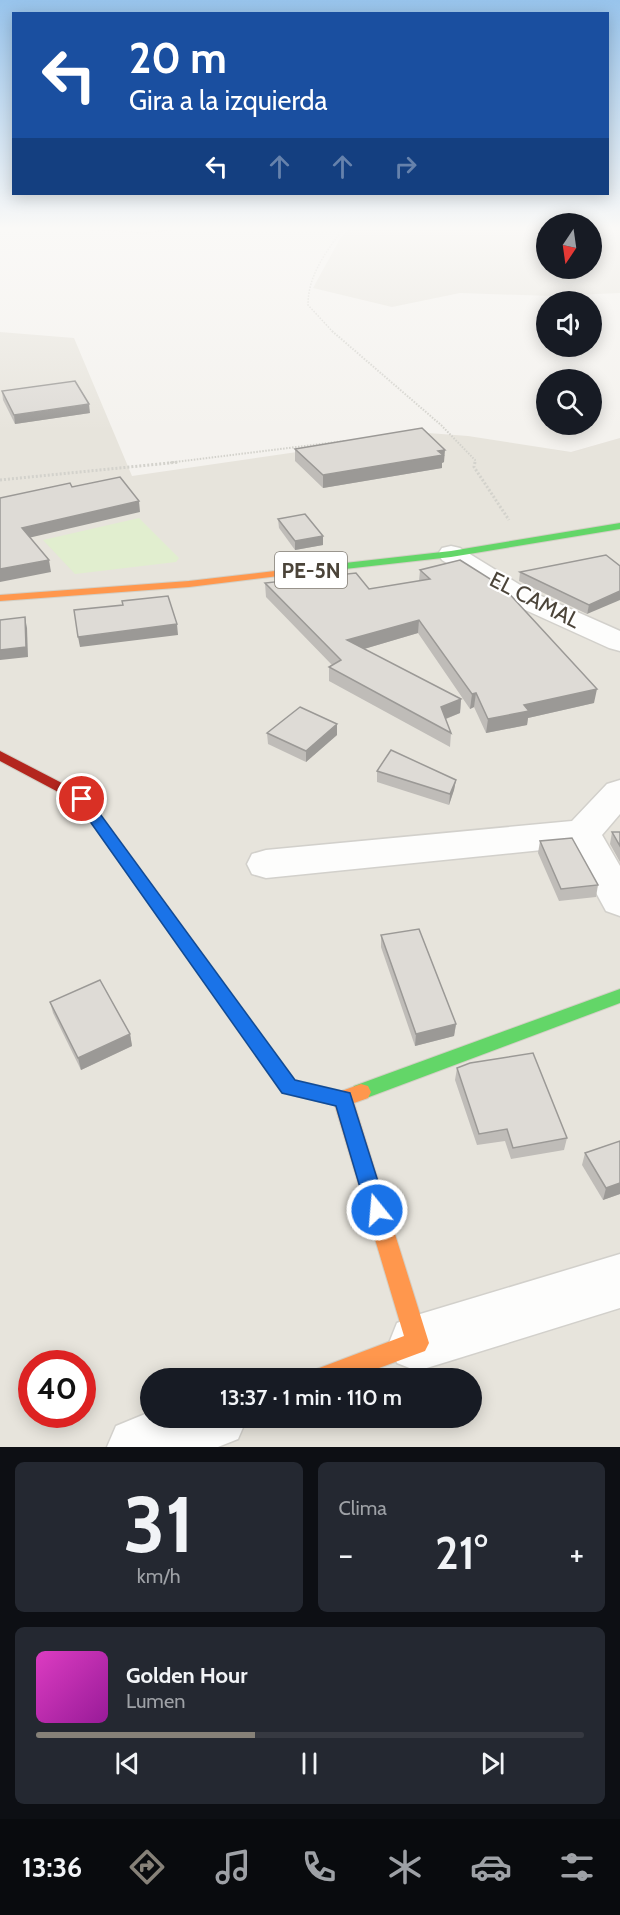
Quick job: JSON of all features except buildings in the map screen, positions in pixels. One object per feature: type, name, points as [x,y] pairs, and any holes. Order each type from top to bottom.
[{"type":"main road","name":"PE-5N","points":[[0,598],[189,584],[451,554],[620,526]]},
{"type":"main road","points":[[0,754],[82,799],[289,1087],[343,1100],[620,996]]},
{"type":"main road","points":[[343,1100],[417,1343],[349,1368]]},
{"type":"street","name":"EL CAMAL","points":[[451,554],[520,597],[620,642]]},
{"type":"street","points":[[266,864],[582,833],[620,792]]},
{"type":"street","points":[[582,833],[620,901]]},
{"type":"street","points":[[417,1343],[620,1281]]},
{"type":"street","points":[[137,1447],[189,1428]]},
{"type":"path","points":[[307,297],[308,306],[320,316],[336,336],[367,359],[441,425],[475,460],[474,467],[527,543]]},
{"type":"path","points":[[0,480],[129,468],[354,439]]},
{"type":"shaded area","points":[[348,297],[443,297],[392,307]]},
{"type":"shaded area","points":[[0,332],[74,338],[132,476],[428,433],[468,436],[571,452],[620,438],[620,1447],[0,1447]]},
{"type":"green space","points":[[139,518],[179,558],[176,562],[75,574],[43,540]]},
{"type":"traffic: fast","points":[[283,573],[451,554],[620,526]]},
{"type":"traffic: fast","points":[[199,962],[289,1087],[343,1099]]},
{"type":"traffic: fast","points":[[361,1092],[620,996]]},
{"type":"traffic: slow","points":[[0,598],[189,584],[283,573]]},
{"type":"traffic: slow","points":[[349,1368],[417,1343],[343,1099],[361,1092]]},
{"type":"traffic: jam","points":[[0,755],[82,799],[199,962]]},
{"type":"route","points":[[82,799],[289,1087],[343,1100],[377,1210]]}]
